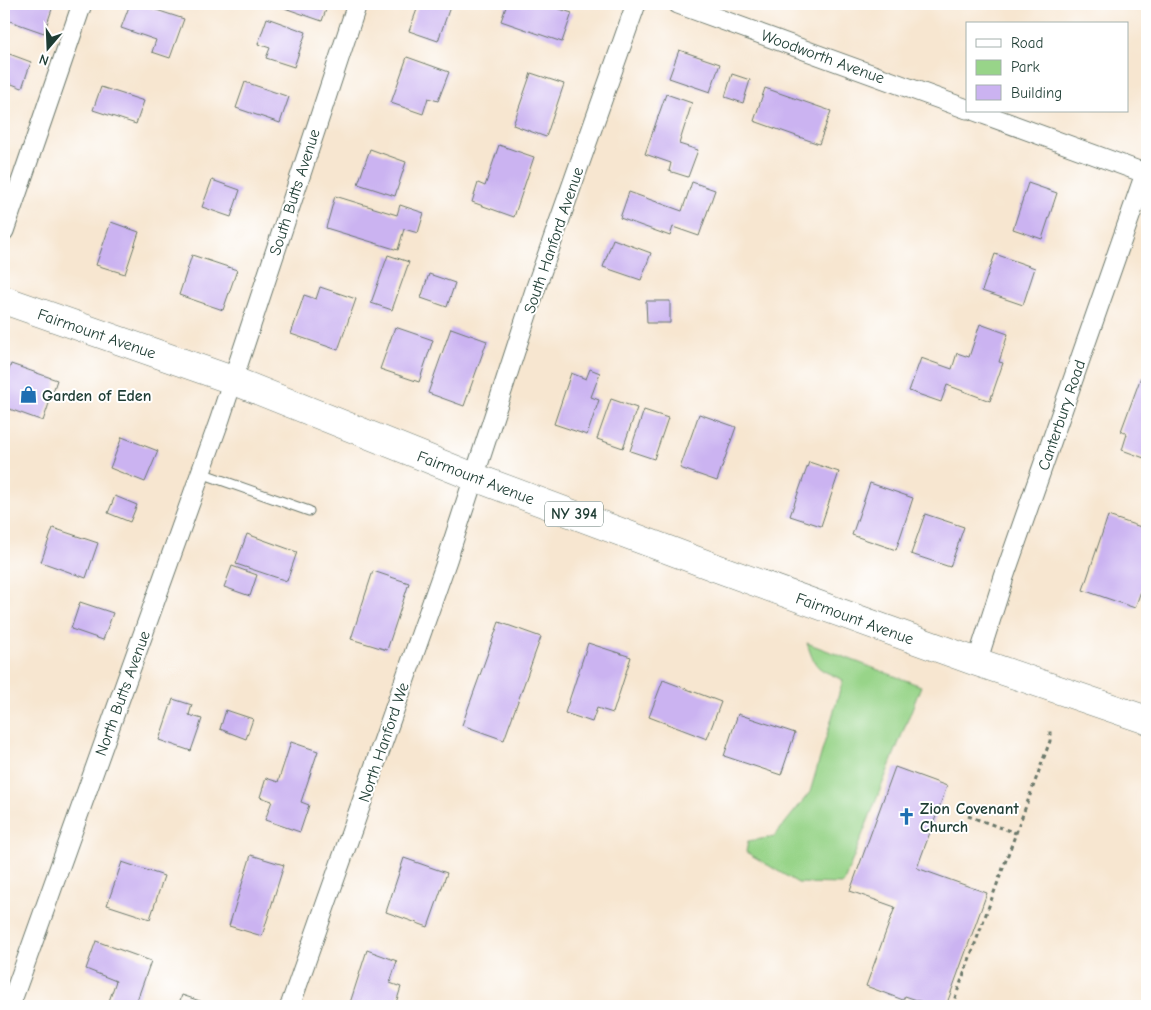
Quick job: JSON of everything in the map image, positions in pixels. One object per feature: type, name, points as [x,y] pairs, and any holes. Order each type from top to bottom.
[{"type":"main road","name":"Fairmount Avenue","points":[[4,300],[232,380],[474,477],[713,566],[977,662],[1147,720]]},
{"type":"street","points":[[4,231],[82,4]]},
{"type":"street","name":"South Butts Avenue","points":[[232,380],[357,4]]},
{"type":"street","name":"South Hanford Avenue","points":[[474,477],[540,278],[636,4]]},
{"type":"street","name":"Woodworth Avenue","points":[[678,4],[966,108]]},
{"type":"street","points":[[978,112],[1147,172]]},
{"type":"street","name":"Canterbury Road","points":[[977,662],[1004,577],[1147,172]]},
{"type":"street","name":"North Butts Avenue","points":[[10,1006],[232,380]]},
{"type":"street","name":"North Hanford We","points":[[290,1006],[447,560],[474,477]]},
{"type":"lane","points":[[200,473],[309,511]]},
{"type":"path","points":[[952,1006],[1050,741],[1050,728]]},
{"type":"path","points":[[968,816],[1016,833]]},
{"type":"green space","points":[[807,643],[921,686],[843,884],[798,883],[746,852],[748,841],[774,837],[810,792],[843,680],[819,668],[813,659]]},
{"type":"building","points":[[4,4],[48,4],[53,6],[44,33],[4,19]]},
{"type":"building","points":[[130,4],[138,4],[184,19],[170,58],[152,52],[156,40],[121,28]]},
{"type":"building","points":[[273,4],[328,4],[322,21]]},
{"type":"building","points":[[419,4],[451,4],[438,41],[409,31]]},
{"type":"building","points":[[507,4],[544,4],[572,13],[562,42],[501,21]]},
{"type":"building","points":[[267,18],[306,32],[294,67],[266,58],[270,48],[258,44]]},
{"type":"building","points":[[679,50],[720,64],[710,92],[669,78]]},
{"type":"building","points":[[4,52],[31,62],[22,88],[4,81]]},
{"type":"building","points":[[407,57],[449,72],[438,101],[428,98],[423,114],[391,103]]},
{"type":"building","points":[[531,73],[564,84],[546,137],[513,125]]},
{"type":"building","points":[[732,74],[750,80],[743,103],[725,97]]},
{"type":"building","points":[[245,82],[289,97],[280,123],[236,108]]},
{"type":"building","points":[[101,87],[144,101],[136,124],[93,110]]},
{"type":"building","points":[[765,88],[831,111],[819,144],[754,121]]},
{"type":"building","points":[[666,94],[692,103],[679,144],[698,150],[688,177],[669,171],[671,163],[645,154]]},
{"type":"building","points":[[499,145],[534,157],[514,217],[472,202],[478,183],[485,186]]},
{"type":"building","points":[[370,149],[406,162],[395,196],[358,184]]},
{"type":"building","points":[[212,180],[240,190],[231,217],[202,207]]},
{"type":"building","points":[[692,182],[715,190],[699,236],[673,227],[670,236],[620,218],[629,192],[682,211]]},
{"type":"building","points":[[1028,183],[1057,193],[1042,239],[1013,229]]},
{"type":"building","points":[[335,196],[397,215],[400,205],[424,213],[418,233],[404,229],[398,250],[326,228]]},
{"type":"building","points":[[111,222],[139,232],[125,274],[96,265]]},
{"type":"building","points":[[613,239],[651,253],[641,280],[603,267]]},
{"type":"building","points":[[995,254],[1035,268],[1023,305],[982,291]]},
{"type":"building","points":[[192,255],[237,270],[223,310],[179,295]]},
{"type":"building","points":[[388,255],[409,262],[392,310],[371,303]]},
{"type":"building","points":[[429,274],[455,283],[447,307],[421,298]]},
{"type":"building","points":[[320,287],[356,299],[338,350],[291,334],[304,295],[316,299]]},
{"type":"building","points":[[646,301],[670,301],[670,323],[647,323]]},
{"type":"building","points":[[980,324],[1008,334],[999,362],[1003,363],[990,401],[947,385],[941,402],[909,391],[921,358],[952,369],[957,353],[969,357]]},
{"type":"building","points":[[395,327],[433,340],[419,382],[380,369]]},
{"type":"building","points":[[451,328],[487,341],[464,406],[428,393]]},
{"type":"building","name":"Garden of Eden","points":[[11,364],[57,380],[43,421],[4,407],[4,383]]},
{"type":"building","points":[[590,369],[600,373],[591,397],[599,400],[587,435],[554,424],[571,373],[586,379]]},
{"type":"building","points":[[1141,377],[1147,380],[1147,459],[1122,450],[1127,434],[1121,431]]},
{"type":"building","points":[[611,399],[637,408],[623,448],[597,439]]},
{"type":"building","points":[[644,410],[668,418],[654,459],[630,451]]},
{"type":"building","points":[[699,414],[736,427],[717,481],[680,468]]},
{"type":"building","points":[[122,437],[158,451],[145,482],[110,468]]},
{"type":"building","points":[[809,462],[839,472],[821,526],[790,516]]},
{"type":"building","points":[[870,483],[913,498],[896,550],[852,535]]},
{"type":"building","points":[[115,496],[137,505],[130,522],[108,513]]},
{"type":"building","points":[[925,514],[964,527],[950,567],[911,554]]},
{"type":"building","points":[[1108,516],[1147,529],[1147,574],[1135,608],[1083,590]]},
{"type":"building","points":[[53,528],[98,543],[86,578],[41,562]]},
{"type":"building","points":[[247,534],[297,552],[287,581],[236,564]]},
{"type":"building","points":[[232,566],[257,575],[250,596],[224,587]]},
{"type":"building","points":[[373,571],[409,583],[387,650],[351,639]]},
{"type":"building","points":[[80,602],[113,613],[103,640],[71,629]]},
{"type":"building","points":[[499,622],[541,637],[504,740],[462,725]]},
{"type":"building","points":[[588,643],[631,657],[613,713],[597,708],[592,722],[565,713]]},
{"type":"building","points":[[663,680],[721,702],[707,739],[649,717]]},
{"type":"building","points":[[173,699],[192,705],[189,715],[202,719],[191,751],[159,740]]},
{"type":"building","points":[[226,710],[253,719],[246,739],[220,729]]},
{"type":"building","points":[[738,714],[795,733],[781,775],[724,756]]},
{"type":"building","points":[[291,742],[318,751],[301,802],[309,805],[300,832],[265,820],[272,801],[260,797],[266,778],[278,782]]},
{"type":"building","points":[[895,767],[947,786],[917,868],[987,893],[946,1006],[934,1006],[905,996],[903,1000],[866,986],[895,907],[850,891]]},
{"type":"building","points":[[251,855],[284,865],[262,936],[229,926]]},
{"type":"building","points":[[404,858],[447,873],[428,927],[386,912]]},
{"type":"building","points":[[122,862],[164,876],[150,919],[107,905]]},
{"type":"building","points":[[96,941],[151,961],[135,1006],[113,1006],[108,1004],[116,981],[86,969]]},
{"type":"building","points":[[367,950],[397,961],[390,983],[401,987],[395,1006],[349,1006]]},
{"type":"building","points":[[182,995],[215,1006],[178,1006]]},
{"type":"place","name":"Garden of Eden","points":[[28,395]]},
{"type":"place","name":"Zion Covenant Church","points":[[906,817]]}]
